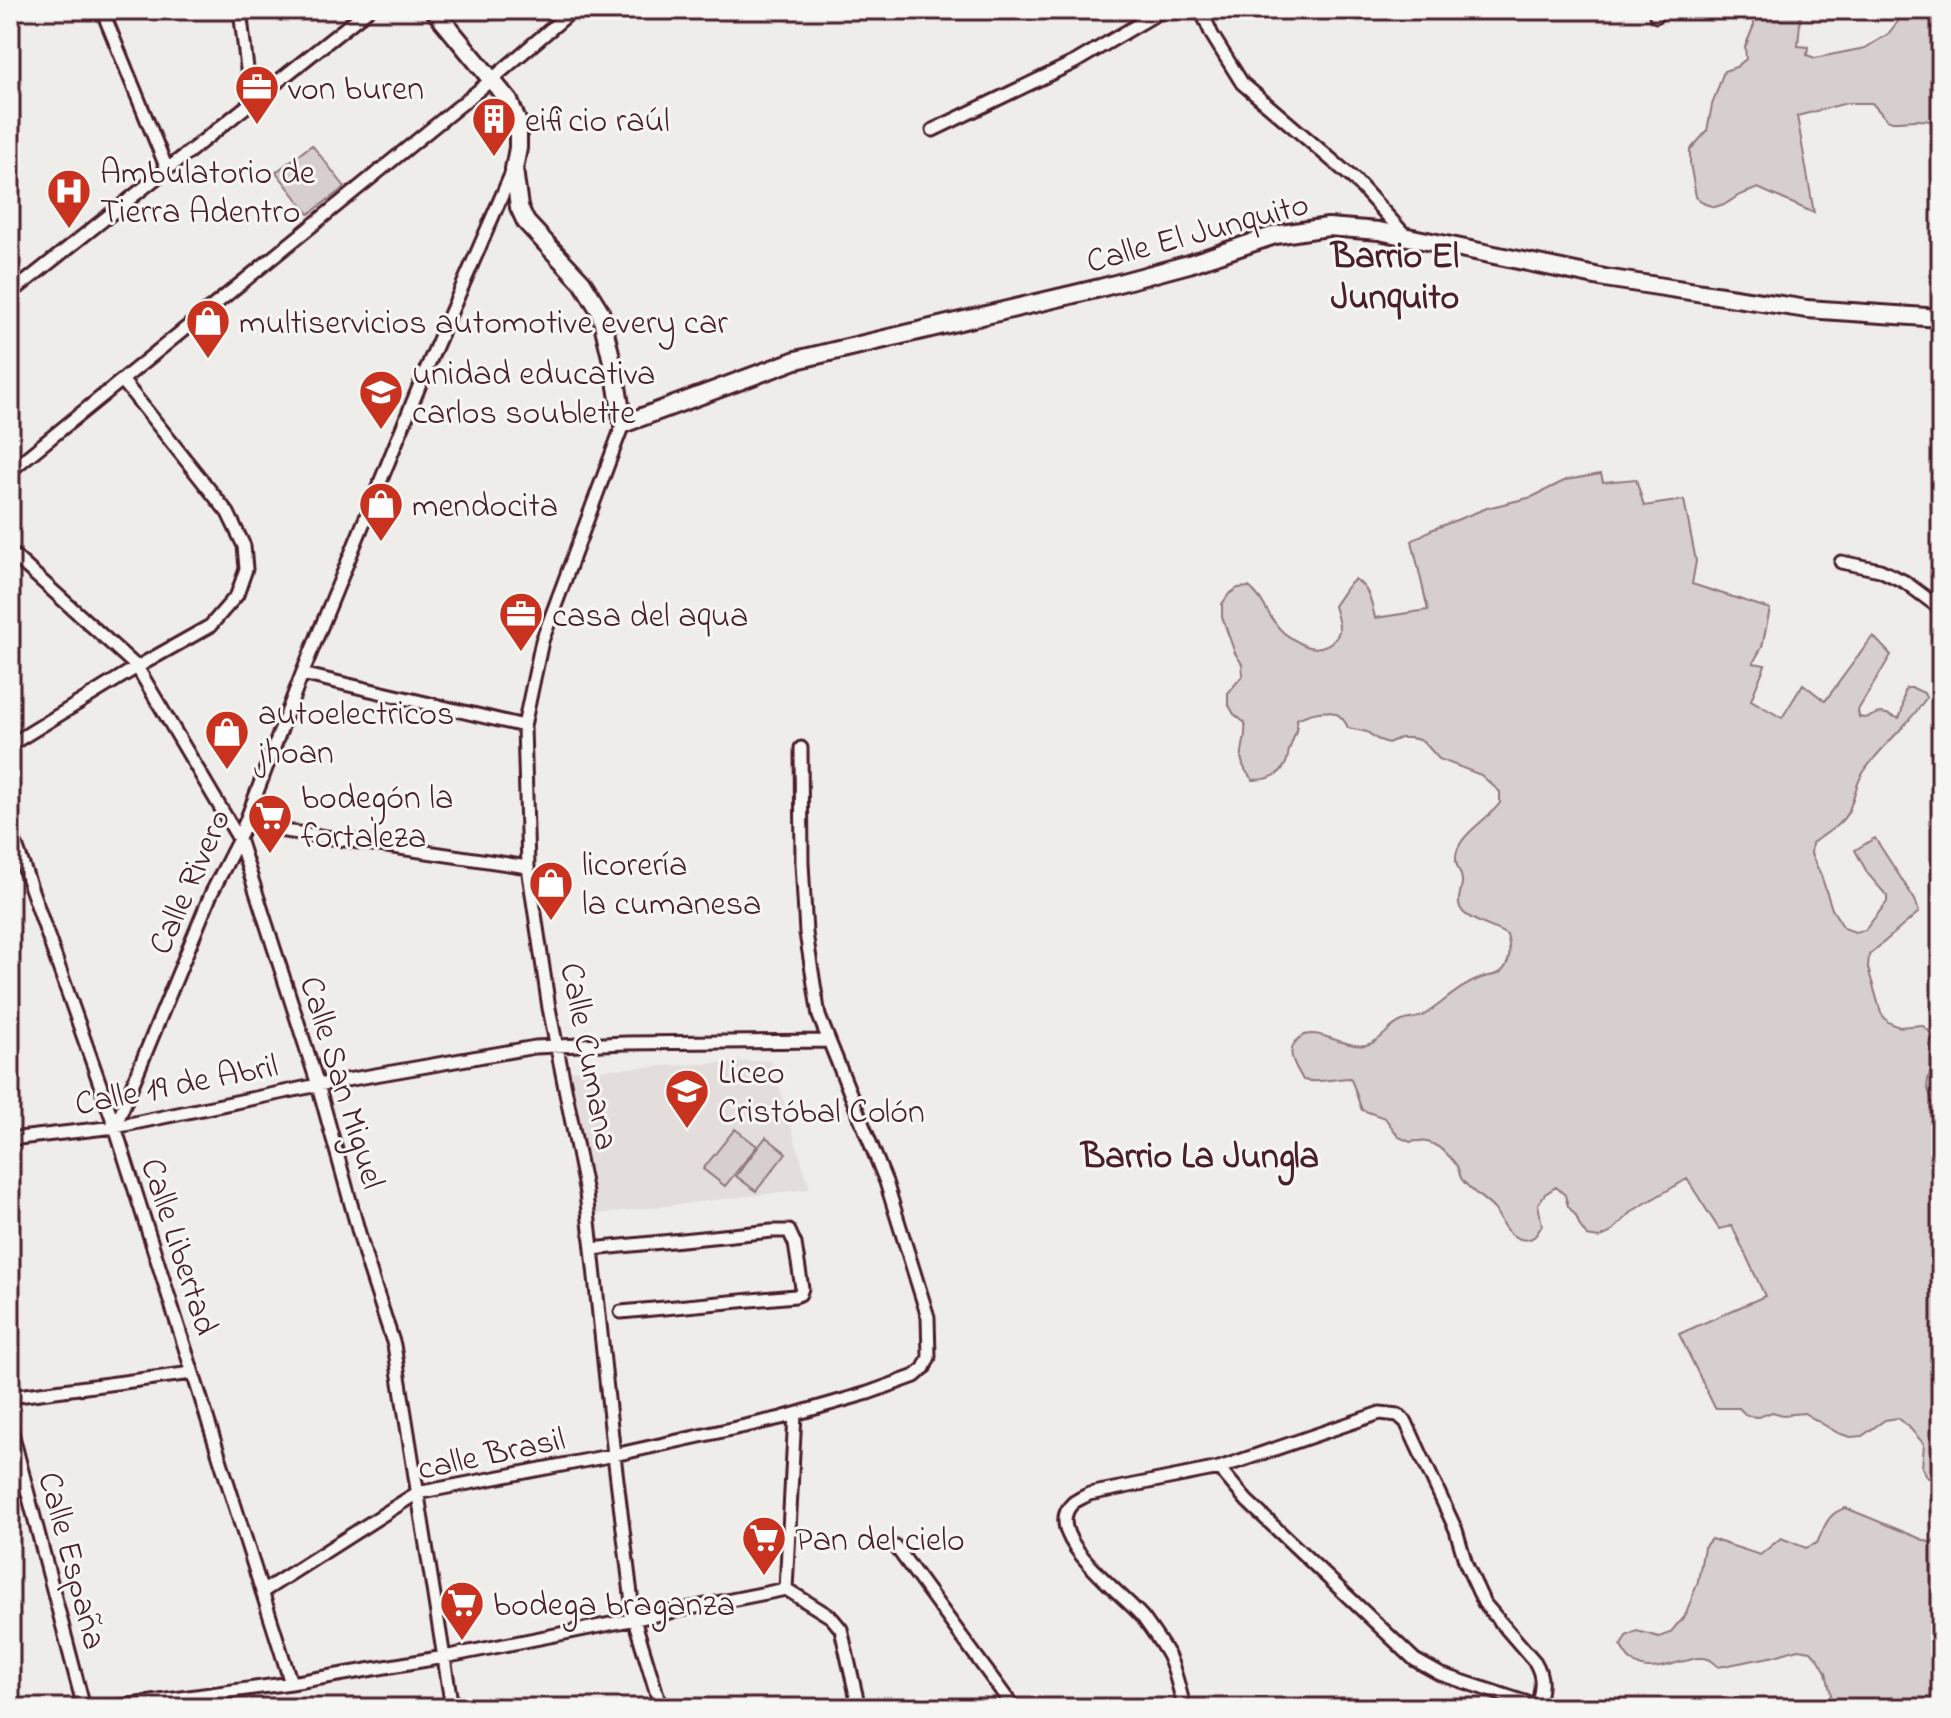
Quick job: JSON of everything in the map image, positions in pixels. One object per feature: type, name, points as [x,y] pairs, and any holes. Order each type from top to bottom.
[{"type":"street","points":[[102,10],[167,169]]},
{"type":"street","points":[[240,10],[251,102]]},
{"type":"street","points":[[10,294],[368,10]]},
{"type":"street","name":"Calle Cumana","points":[[434,10],[509,101],[518,123],[514,169],[519,207],[526,222],[582,282],[600,311],[623,424],[542,641],[524,726],[528,867],[549,1008],[586,1193],[634,1619],[661,1708]]},
{"type":"street","points":[[10,471],[573,10]]},
{"type":"street","points":[[690,10],[700,10]]},
{"type":"street","points":[[933,130],[1075,62],[1163,10]]},
{"type":"street","points":[[1201,10],[1212,35],[1242,83],[1355,180],[1406,237]]},
{"type":"street","name":"Calle Rivero","points":[[115,1127],[211,894],[239,839],[302,674],[425,372],[514,169]]},
{"type":"street","name":"Calle El Junquito","points":[[623,424],[796,360],[1100,288],[1189,264],[1275,235],[1328,227],[1379,231],[1605,278],[1807,309],[1941,318]]},
{"type":"street","points":[[10,745],[210,626],[237,595],[246,569],[244,546],[228,513],[122,380]]},
{"type":"street","name":"Calle San Miguel","points":[[10,552],[137,667],[239,839],[318,1085],[367,1262],[394,1345],[452,1708]]},
{"type":"street","points":[[1841,562],[1880,570],[1905,582],[1941,609]]},
{"type":"street","points":[[302,674],[524,726]]},
{"type":"street","name":"calle Brasil","points":[[262,1592],[417,1493],[614,1455],[795,1414],[868,1393],[915,1376],[924,1368],[929,1357],[928,1317],[886,1182],[819,1016],[806,933],[801,748]]},
{"type":"street","points":[[244,825],[528,867]]},
{"type":"street","name":"Calle Libertad","points":[[10,828],[115,1127],[291,1683]]},
{"type":"street","name":"Calle 19 de Abril","points":[[10,1139],[115,1127],[318,1085],[535,1047],[828,1041]]},
{"type":"street","points":[[592,1249],[772,1231],[789,1231],[794,1239],[802,1288],[800,1294],[621,1312]]},
{"type":"street","points":[[10,1397],[192,1373]]},
{"type":"street","points":[[1185,1708],[1168,1656],[1143,1617],[1078,1553],[1065,1522],[1067,1510],[1089,1494],[1219,1468],[1380,1413],[1398,1415],[1406,1422],[1456,1530],[1466,1564],[1484,1603],[1539,1669],[1542,1690],[1540,1707],[1440,1674],[1415,1660],[1247,1501],[1219,1468]]},
{"type":"street","points":[[786,1589],[795,1414]]},
{"type":"street","name":"Calle España","points":[[10,1425],[84,1708]]},
{"type":"street","points":[[896,1547],[1014,1708]]},
{"type":"street","points":[[108,1708],[291,1683],[444,1657],[786,1589],[831,1617],[841,1629],[859,1708]]},
{"type":"shaded area","points":[[1753,10],[1801,10],[1798,46],[1808,47],[1807,55],[1815,58],[1865,48],[1888,34],[1907,10],[1941,10],[1941,136],[1934,122],[1888,121],[1872,103],[1847,103],[1797,116],[1814,213],[1758,188],[1715,207],[1705,204],[1696,197],[1690,150],[1707,131],[1724,71],[1746,59],[1745,47],[1754,25]]},
{"type":"shaded area","points":[[312,145],[345,187],[309,214],[276,172]]},
{"type":"shaded area","points":[[1601,474],[1603,482],[1636,479],[1644,506],[1684,500],[1696,561],[1692,584],[1770,609],[1762,647],[1753,663],[1765,665],[1751,700],[1782,718],[1803,684],[1825,701],[1873,636],[1891,655],[1858,710],[1859,717],[1881,713],[1899,718],[1906,688],[1924,693],[1926,698],[1865,770],[1846,815],[1833,829],[1812,843],[1811,854],[1832,909],[1844,928],[1855,932],[1865,930],[1887,902],[1887,896],[1868,874],[1855,850],[1875,838],[1915,900],[1919,912],[1869,955],[1868,968],[1881,1013],[1888,1022],[1899,1027],[1922,1025],[1931,1033],[1938,1057],[1928,1079],[1928,1090],[1941,1111],[1941,1476],[1928,1478],[1922,1467],[1924,1444],[1898,1418],[1885,1420],[1862,1436],[1850,1437],[1804,1413],[1783,1415],[1772,1412],[1759,1417],[1747,1416],[1739,1408],[1715,1408],[1679,1334],[1765,1296],[1732,1226],[1719,1229],[1687,1179],[1634,1210],[1610,1233],[1599,1238],[1587,1236],[1568,1206],[1565,1195],[1556,1187],[1545,1194],[1538,1204],[1542,1225],[1535,1236],[1526,1240],[1518,1238],[1509,1233],[1494,1209],[1464,1183],[1457,1166],[1447,1154],[1430,1143],[1410,1142],[1399,1137],[1385,1118],[1362,1110],[1350,1078],[1303,1080],[1294,1064],[1292,1047],[1307,1034],[1366,1045],[1400,1022],[1424,1015],[1465,985],[1503,970],[1509,957],[1507,935],[1463,912],[1459,902],[1462,880],[1456,860],[1460,844],[1500,803],[1500,792],[1481,775],[1439,759],[1423,741],[1400,738],[1388,743],[1367,732],[1348,728],[1339,716],[1326,712],[1297,719],[1283,768],[1272,777],[1253,780],[1246,772],[1242,758],[1245,723],[1228,704],[1228,693],[1243,675],[1242,664],[1222,617],[1222,604],[1238,588],[1249,587],[1285,634],[1314,648],[1331,642],[1337,635],[1339,625],[1334,606],[1355,579],[1367,591],[1375,618],[1428,610],[1412,541],[1431,530],[1487,508],[1532,497],[1566,480]]},
{"type":"shaded area","name":"Liceo Cristóbal Colón","points":[[771,1060],[810,1189],[598,1214],[571,1071]]},
{"type":"shaded area","points":[[735,1129],[757,1146],[725,1186],[703,1169]]},
{"type":"shaded area","points":[[766,1137],[786,1153],[756,1191],[736,1176]]},
{"type":"shaded area","points":[[1846,1508],[1931,1543],[1941,1535],[1941,1708],[1825,1708],[1831,1695],[1826,1672],[1811,1651],[1798,1649],[1719,1667],[1701,1658],[1650,1668],[1642,1667],[1628,1657],[1621,1646],[1626,1636],[1637,1631],[1659,1637],[1670,1633],[1686,1614],[1698,1581],[1704,1547],[1711,1539],[1760,1555],[1781,1538],[1806,1548],[1817,1543],[1831,1517]]},
{"type":"place","name":"von buren","points":[[257,126]]},
{"type":"place","name":"eificio raúl","points":[[494,158]]},
{"type":"place","name":"Ambulatorio de Tierra Adentro","points":[[69,230]]},
{"type":"place","name":"multiservicios automotive every car","points":[[208,360]]},
{"type":"place","name":"unidad educativa carlos soublette","points":[[381,431]]},
{"type":"place","name":"mendocita","points":[[381,543]]},
{"type":"place","name":"casa del aqua","points":[[521,653]]},
{"type":"place","name":"autoelectricos jhoan","points":[[227,771]]},
{"type":"place","name":"bodegón la fortaleza","points":[[270,855]]},
{"type":"place","name":"licorería la cumanesa","points":[[551,922]]},
{"type":"place","name":"Liceo Cristóbal Colón","points":[[687,1130]]},
{"type":"place","name":"Pan del cielo","points":[[764,1577]]},
{"type":"place","name":"bodega braganza","points":[[462,1642]]},
{"type":"district","name":"Barrio El Junquito","points":[[1395,274]]},
{"type":"district","name":"Barrio La Jungla","points":[[1200,1154]]}]
